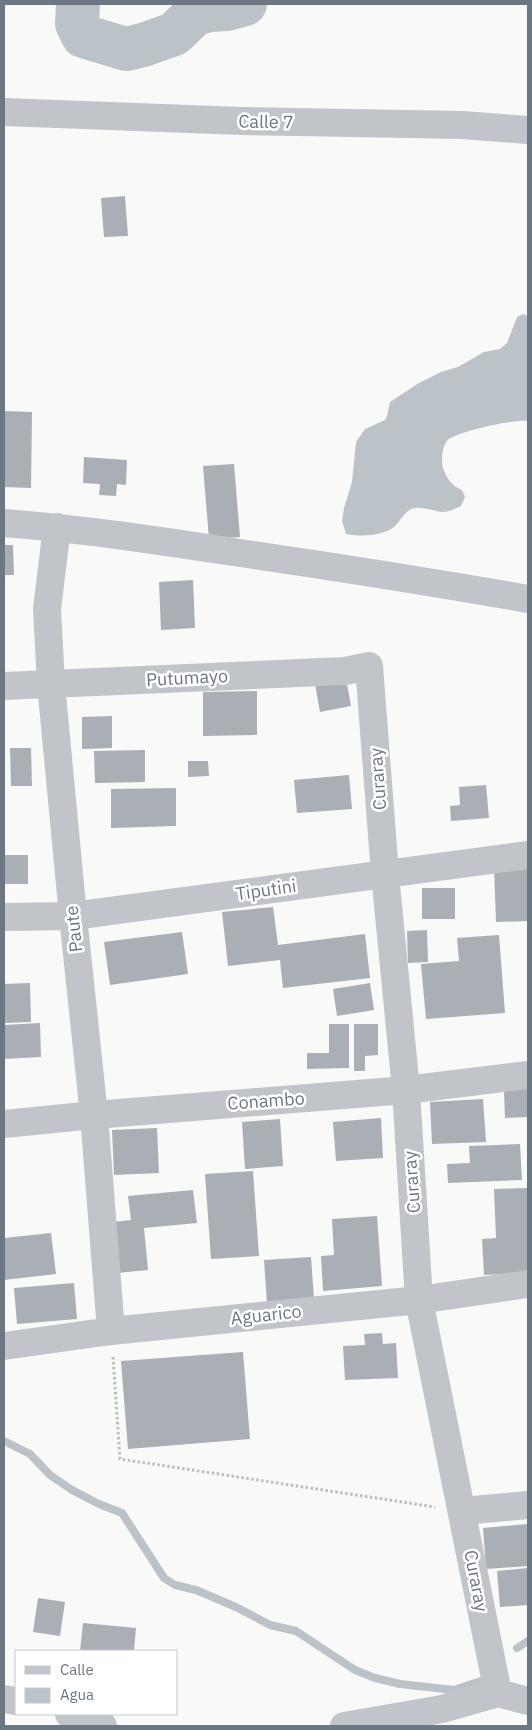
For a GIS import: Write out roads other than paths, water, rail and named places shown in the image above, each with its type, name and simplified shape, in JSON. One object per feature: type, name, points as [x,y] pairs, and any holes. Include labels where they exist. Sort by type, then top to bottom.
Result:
[{"type":"street","name":"Calle 7","points":[[4,112],[242,121],[462,125],[528,130]]},
{"type":"street","points":[[4,522],[57,527],[412,578],[528,599]]},
{"type":"street","name":"Paute","points":[[57,527],[47,609],[52,684],[73,916],[94,1115],[111,1332]]},
{"type":"street","name":"Putumayo","points":[[4,686],[344,670],[369,666]]},
{"type":"street","name":"Curaray","points":[[369,666],[385,874],[406,1090],[419,1300],[463,1511],[498,1693]]},
{"type":"street","name":"Tiputini","points":[[4,917],[73,916],[528,855]]},
{"type":"street","name":"Conambo","points":[[4,1124],[406,1090],[528,1074]]},
{"type":"street","name":"Aguarico","points":[[4,1346],[111,1332],[419,1300],[528,1284]]},
{"type":"street","points":[[463,1511],[528,1505]]},
{"type":"street","points":[[344,1726],[442,1709],[498,1693],[528,1701]]},
{"type":"street","points":[[72,1715],[103,1726]]},
{"type":"water","points":[[523,314],[528,316],[528,421],[511,422],[476,429],[455,436],[447,441],[443,452],[443,468],[450,482],[462,490],[465,497],[461,506],[442,512],[415,508],[411,509],[395,526],[385,532],[365,535],[346,534],[342,521],[344,508],[352,482],[356,442],[365,429],[385,420],[390,402],[419,383],[441,372],[458,367],[484,352],[500,349],[507,343],[517,317]]},
{"type":"waterway","points":[[78,4],[77,24],[83,36],[126,49],[174,34],[195,14],[245,4]]},
{"type":"waterway","points":[[4,1441],[30,1454],[50,1475],[72,1490],[122,1513],[164,1578],[175,1585],[196,1590],[236,1607],[270,1625],[296,1631],[355,1670],[375,1678],[400,1684],[454,1690],[481,1681]]},
{"type":"waterway","points":[[517,1648],[528,1641]]}]
